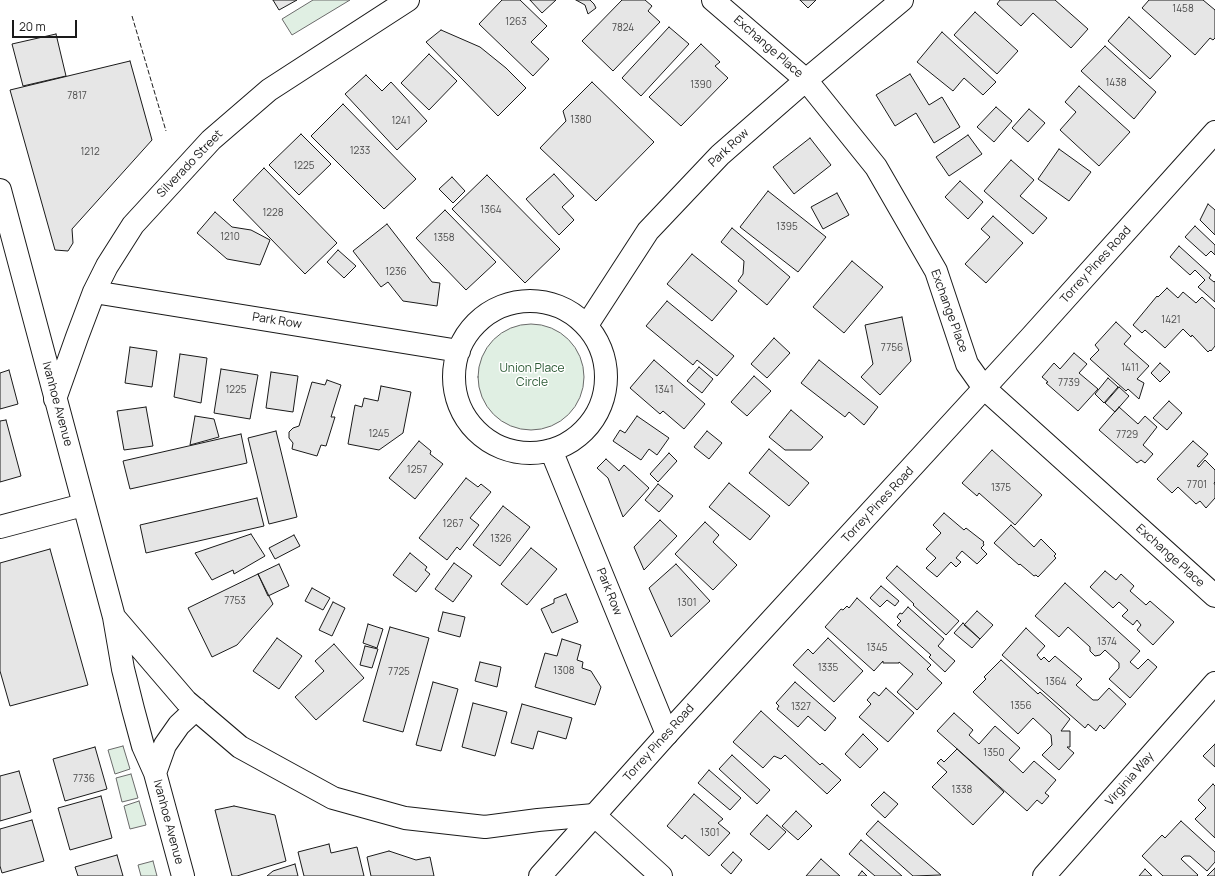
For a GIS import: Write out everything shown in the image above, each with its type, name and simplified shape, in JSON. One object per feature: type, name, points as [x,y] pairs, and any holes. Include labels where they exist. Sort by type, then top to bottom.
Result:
[{"type":"street","name":"Silverado Street","points":[[55,399],[94,292],[107,266],[133,225],[211,140],[269,90],[408,0]]},
{"type":"street","name":"Exchange Place","points":[[713,0],[806,80],[876,167],[936,271],[968,364],[984,388],[1215,596]]},
{"type":"street","name":"Park Row","points":[[587,325],[648,231],[720,155],[806,80],[902,0]]},
{"type":"street","name":"Torrey Pines Road","points":[[540,876],[667,734],[984,388],[1215,132]]},
{"type":"street","name":"Ivanhoe Avenue","points":[[0,190],[114,617],[133,709],[143,746],[155,773],[183,876]]},
{"type":"street","name":"Park Row","points":[[94,292],[459,351]]},
{"type":"street","points":[[542,301],[566,309],[587,325],[601,346],[607,372],[604,397],[593,421],[574,439],[551,450],[527,452],[504,448],[479,434],[467,419],[457,397],[454,374],[459,351],[472,328],[491,311],[516,302],[542,301]]},
{"type":"street","name":"Park Row","points":[[551,450],[667,734]]},
{"type":"street","points":[[0,527],[83,505]]},
{"type":"street","points":[[114,617],[186,701],[240,747],[333,798],[405,818],[485,827],[538,820],[594,816],[662,876]]},
{"type":"street","name":"Virginia Way","points":[[1044,876],[1215,683]]},
{"type":"street","name":"Ivanhoe Avenue","points":[[155,773],[165,745],[179,725],[196,709]]},
{"type":"green space","points":[[313,0],[350,0],[292,35],[282,19]]},
{"type":"green space","name":"Union Place Circle","points":[[531,324],[551,328],[568,340],[580,357],[584,377],[580,397],[568,414],[551,426],[531,430],[511,426],[494,414],[482,397],[478,377],[482,357],[494,340],[511,328]]},
{"type":"green space","points":[[123,746],[130,769],[115,774],[108,750]]},
{"type":"green space","points":[[131,774],[138,798],[122,802],[116,778]]},
{"type":"green space","points":[[139,801],[146,825],[130,829],[124,806]]},
{"type":"green space","points":[[153,861],[157,876],[141,876],[138,865]]},
{"type":"building","points":[[273,0],[297,0],[279,10]]},
{"type":"building","points":[[502,0],[520,0],[547,26],[531,42],[549,59],[533,76],[479,24]]},
{"type":"building","points":[[530,0],[556,0],[542,13]]},
{"type":"building","points":[[576,0],[590,0],[596,8],[588,14],[585,5]]},
{"type":"building","points":[[622,0],[645,0],[652,6],[648,11],[660,22],[613,71],[582,41]]},
{"type":"building","points":[[800,0],[816,0],[808,8]]},
{"type":"building","points":[[1000,0],[1055,0],[1088,29],[1071,48],[1033,13],[1021,26],[997,4]]},
{"type":"building","points":[[1149,0],[1203,0],[1215,10],[1215,38],[1213,40],[1210,38],[1195,55],[1142,8]]},
{"type":"building","points":[[975,12],[1018,51],[997,74],[954,35]]},
{"type":"building","points":[[1129,17],[1171,56],[1150,79],[1108,41]]},
{"type":"building","points":[[669,27],[689,44],[641,96],[622,78]]},
{"type":"building","points":[[441,30],[480,47],[506,68],[526,88],[498,116],[426,42]]},
{"type":"building","points":[[942,32],[996,82],[983,95],[964,78],[953,91],[917,62]]},
{"type":"building","points":[[56,34],[66,76],[23,86],[12,44]]},
{"type":"building","points":[[701,44],[720,62],[715,66],[728,78],[681,126],[649,97]]},
{"type":"building","points":[[1105,46],[1156,92],[1134,119],[1081,71]]},
{"type":"building","points":[[429,54],[457,81],[429,110],[401,83]]},
{"type":"building","points":[[130,61],[152,140],[72,229],[73,243],[68,251],[55,250],[10,90]]},
{"type":"building","points":[[910,74],[929,105],[942,97],[960,127],[934,143],[916,113],[895,126],[876,95]]},
{"type":"building","points":[[366,75],[382,91],[391,82],[427,121],[397,150],[345,94]]},
{"type":"building","points":[[592,82],[654,142],[596,201],[540,148],[566,121],[563,111]]},
{"type":"building","points":[[1079,86],[1130,132],[1099,166],[1060,130],[1076,112],[1065,102]]},
{"type":"building","points":[[343,104],[416,179],[384,209],[311,136]]},
{"type":"building","points":[[996,107],[1012,121],[994,142],[977,127]]},
{"type":"building","points":[[1029,109],[1045,123],[1028,142],[1012,128]]},
{"type":"building","points":[[301,134],[331,164],[299,195],[269,165]]},
{"type":"building","points":[[968,135],[982,154],[949,176],[936,157]]},
{"type":"building","points":[[810,138],[831,165],[794,194],[773,167]]},
{"type":"building","points":[[1059,149],[1091,172],[1069,201],[1038,179]]},
{"type":"building","points":[[1011,160],[1034,180],[1020,196],[1047,218],[1033,234],[984,191]]},
{"type":"building","points":[[264,168],[337,243],[305,274],[233,200]]},
{"type":"building","points":[[554,174],[574,196],[562,207],[574,220],[559,235],[526,199]]},
{"type":"building","points":[[487,175],[560,249],[525,283],[452,209]]},
{"type":"building","points":[[452,177],[465,191],[453,203],[439,189]]},
{"type":"building","points":[[960,181],[983,202],[968,219],[945,197]]},
{"type":"building","points":[[768,191],[826,237],[798,272],[740,227]]},
{"type":"building","points":[[837,193],[849,215],[823,229],[811,207]]},
{"type":"building","points":[[1208,204],[1215,210],[1215,235],[1200,220]]},
{"type":"building","points":[[445,210],[496,262],[466,290],[416,238]]},
{"type":"building","points":[[215,212],[232,227],[251,230],[270,240],[260,265],[227,259],[197,233]]},
{"type":"building","points":[[993,216],[1023,243],[986,283],[965,264],[990,237],[981,229]]},
{"type":"building","points":[[387,224],[432,282],[440,283],[437,306],[403,301],[388,282],[381,287],[353,251]]},
{"type":"building","points":[[1195,226],[1215,245],[1215,255],[1211,251],[1206,256],[1185,237]]},
{"type":"building","points":[[732,228],[790,277],[767,305],[738,281],[743,274],[744,261],[721,242]]},
{"type":"building","points":[[1179,246],[1211,275],[1209,278],[1214,282],[1215,281],[1215,302],[1198,287],[1205,280],[1195,270],[1190,275],[1170,257]]},
{"type":"building","points":[[338,250],[356,266],[344,278],[327,262]]},
{"type":"building","points":[[692,254],[737,291],[712,321],[667,284]]},
{"type":"building","points":[[852,261],[883,287],[844,333],[813,307]]},
{"type":"building","points":[[1167,288],[1178,298],[1183,292],[1196,303],[1202,297],[1215,309],[1215,346],[1211,351],[1210,350],[1208,352],[1192,335],[1191,337],[1183,329],[1165,348],[1145,330],[1142,333],[1133,325],[1157,296],[1158,297]]},
{"type":"building","points":[[667,301],[734,356],[717,376],[697,360],[693,365],[646,326]]},
{"type":"building","points":[[902,317],[911,361],[880,395],[861,377],[873,364],[865,325]]},
{"type":"building","points":[[1116,322],[1131,336],[1124,344],[1149,366],[1137,379],[1144,383],[1139,399],[1128,389],[1126,391],[1090,359],[1099,350],[1095,345]]},
{"type":"building","points":[[774,338],[790,353],[767,378],[751,364]]},
{"type":"building","points":[[130,347],[157,351],[152,387],[125,383]]},
{"type":"building","points":[[1074,353],[1087,364],[1079,373],[1098,389],[1078,411],[1046,383],[1048,382],[1042,377],[1054,363],[1060,369]]},
{"type":"building","points":[[180,354],[207,358],[201,403],[174,397]]},
{"type":"building","points":[[654,360],[705,404],[684,429],[663,411],[660,414],[630,388]]},
{"type":"building","points":[[819,360],[878,407],[864,425],[849,412],[845,417],[801,383]]},
{"type":"building","points":[[1160,363],[1170,372],[1160,382],[1151,373]]},
{"type":"building","points":[[699,367],[713,379],[702,393],[687,381]]},
{"type":"building","points":[[221,369],[258,375],[250,419],[214,413]]},
{"type":"building","points":[[9,370],[18,404],[0,409],[0,373]]},
{"type":"building","points":[[271,372],[298,376],[293,412],[266,408]]},
{"type":"building","points":[[754,376],[771,391],[747,416],[731,402]]},
{"type":"building","points":[[1108,378],[1118,387],[1104,403],[1095,394]]},
{"type":"building","points":[[327,380],[341,385],[331,417],[335,417],[326,446],[321,445],[317,456],[292,449],[293,443],[289,438],[289,432],[293,428],[299,426],[312,382],[325,385]]},
{"type":"building","points":[[381,386],[411,392],[403,433],[379,450],[348,444],[355,405],[362,407],[364,398],[378,401]]},
{"type":"building","points":[[1119,387],[1129,396],[1115,412],[1105,403]]},
{"type":"building","points":[[1169,401],[1182,413],[1167,430],[1153,418]]},
{"type":"building","points":[[146,407],[153,446],[124,450],[117,411]]},
{"type":"building","points":[[1119,407],[1138,424],[1145,416],[1157,427],[1143,445],[1153,454],[1145,463],[1141,460],[1137,463],[1099,430]]},
{"type":"building","points":[[791,410],[823,437],[811,450],[785,450],[769,437]]},
{"type":"building","points":[[195,416],[214,419],[219,437],[190,445]]},
{"type":"building","points":[[637,416],[669,438],[657,455],[649,449],[641,460],[613,441],[620,430],[625,433]]},
{"type":"building","points":[[6,420],[21,476],[0,482],[0,421]]},
{"type":"building","points":[[276,431],[297,517],[269,524],[248,438]]},
{"type":"building","points":[[707,431],[722,443],[709,459],[694,447]]},
{"type":"building","points":[[241,434],[247,463],[130,489],[123,461]]},
{"type":"building","points":[[419,441],[431,451],[430,454],[443,464],[415,499],[389,478]]},
{"type":"building","points":[[1193,441],[1208,454],[1197,466],[1199,467],[1205,460],[1215,470],[1215,498],[1206,508],[1200,501],[1196,504],[1178,487],[1172,493],[1157,479]]},
{"type":"building","points":[[769,449],[809,483],[789,506],[749,473]]},
{"type":"building","points":[[992,450],[1042,495],[1015,525],[979,493],[977,496],[962,483]]},
{"type":"building","points":[[669,453],[677,461],[658,482],[650,474]]},
{"type":"building","points":[[606,459],[619,471],[624,465],[649,488],[623,517],[608,478],[597,468]]},
{"type":"building","points":[[466,478],[478,487],[481,484],[491,492],[470,518],[479,525],[460,550],[457,547],[447,560],[419,538]]},
{"type":"building","points":[[729,483],[770,516],[750,540],[709,507]]},
{"type":"building","points":[[658,484],[673,496],[659,512],[645,500]]},
{"type":"building","points":[[257,498],[264,526],[146,553],[140,525]]},
{"type":"building","points":[[503,506],[530,527],[500,566],[473,545]]},
{"type":"building","points":[[944,513],[964,530],[966,528],[984,542],[984,545],[981,548],[987,554],[977,564],[962,551],[956,558],[961,562],[956,567],[951,562],[937,577],[926,568],[936,558],[926,549],[941,533],[933,525]]},
{"type":"building","points":[[660,520],[677,536],[644,570],[634,547]]},
{"type":"building","points":[[705,522],[719,535],[713,542],[737,565],[713,590],[675,554]]},
{"type":"building","points":[[1011,525],[1034,547],[1041,539],[1056,554],[1054,556],[1056,558],[1038,577],[1036,575],[1034,576],[1020,564],[1019,565],[994,543]]},
{"type":"building","points":[[251,534],[265,556],[234,574],[233,570],[212,580],[195,553]]},
{"type":"building","points":[[294,535],[300,546],[275,559],[269,548]]},
{"type":"building","points":[[531,548],[557,569],[527,605],[501,584]]},
{"type":"building","points":[[50,549],[88,685],[10,706],[0,671],[0,563]]},
{"type":"building","points":[[410,553],[427,567],[425,570],[430,574],[416,592],[393,575]]},
{"type":"building","points":[[454,563],[472,576],[453,602],[435,589]]},
{"type":"building","points":[[279,564],[289,586],[268,596],[258,574]]},
{"type":"building","points":[[676,564],[710,601],[671,637],[649,588]]},
{"type":"building","points":[[897,566],[959,621],[946,635],[886,578]]},
{"type":"building","points":[[1105,571],[1116,580],[1121,574],[1134,586],[1130,591],[1146,605],[1150,601],[1174,622],[1153,645],[1137,630],[1141,625],[1137,620],[1133,625],[1122,616],[1128,610],[1119,602],[1113,608],[1090,587]]},
{"type":"building","points":[[258,574],[273,604],[237,645],[212,657],[188,608]]},
{"type":"building","points":[[1065,583],[1140,651],[1130,662],[1138,669],[1148,659],[1157,667],[1130,698],[1109,679],[1119,668],[1119,663],[1105,650],[1100,655],[1095,656],[1090,651],[1090,647],[1068,627],[1059,637],[1035,616]]},
{"type":"building","points":[[881,586],[899,601],[895,606],[887,600],[880,607],[870,598]]},
{"type":"building","points":[[312,588],[330,598],[323,610],[305,601]]},
{"type":"building","points":[[566,594],[578,622],[552,633],[541,609],[554,603],[554,599]]},
{"type":"building","points":[[857,598],[931,665],[927,669],[942,683],[917,710],[897,692],[913,674],[899,662],[883,663],[883,661],[874,671],[825,627],[841,609],[843,610],[847,606],[849,608]]},
{"type":"building","points":[[333,602],[345,608],[332,636],[319,630]]},
{"type":"building","points":[[908,607],[944,639],[938,646],[955,661],[945,672],[929,657],[931,655],[897,625],[901,621],[897,617]]},
{"type":"building","points":[[977,611],[993,625],[980,639],[964,625]]},
{"type":"building","points":[[443,612],[465,617],[460,637],[438,631]]},
{"type":"building","points":[[963,623],[980,639],[972,648],[954,633]]},
{"type":"building","points":[[368,624],[383,629],[377,648],[363,643]]},
{"type":"building","points":[[390,627],[429,638],[403,732],[363,721]]},
{"type":"building","points":[[1026,628],[1045,646],[1037,655],[1041,660],[1044,657],[1049,662],[1055,656],[1082,679],[1076,685],[1093,700],[1098,700],[1109,688],[1126,704],[1104,729],[1100,725],[1096,731],[1088,724],[1085,728],[1002,655]]},
{"type":"building","points":[[277,638],[302,656],[279,689],[253,671]]},
{"type":"building","points":[[828,638],[863,671],[834,702],[793,665],[808,649],[813,654]]},
{"type":"building","points":[[562,639],[581,645],[577,660],[583,662],[582,668],[591,671],[601,687],[595,705],[535,687],[545,653],[557,656]]},
{"type":"building","points":[[334,644],[364,678],[316,720],[295,697],[324,671],[315,661]]},
{"type":"building","points":[[365,646],[378,649],[372,668],[360,665]]},
{"type":"building","points":[[1001,660],[1038,694],[1040,692],[1070,719],[1061,731],[1070,731],[1070,747],[1067,747],[1074,753],[1059,770],[1042,755],[1052,745],[1051,735],[1033,718],[1018,734],[973,692],[986,679],[984,677]]},
{"type":"building","points":[[480,662],[501,667],[497,687],[475,681]]},
{"type":"building","points":[[433,682],[458,689],[441,751],[416,745]]},
{"type":"building","points":[[795,682],[836,718],[825,731],[808,716],[798,727],[777,709],[779,706],[776,703]]},
{"type":"building","points":[[886,688],[914,713],[888,742],[859,717],[871,704],[867,700],[874,692],[879,696]]},
{"type":"building","points":[[473,703],[507,712],[495,756],[462,747]]},
{"type":"building","points":[[522,704],[572,718],[566,739],[538,731],[533,749],[511,743]]},
{"type":"building","points":[[761,711],[820,765],[822,763],[841,780],[827,794],[785,755],[781,759],[774,756],[763,768],[733,742]]},
{"type":"building","points":[[954,713],[973,730],[969,735],[979,744],[995,726],[1020,748],[1009,760],[1023,773],[1034,761],[1056,780],[1045,793],[1049,796],[1042,804],[1037,800],[1027,811],[937,731]]},
{"type":"building","points":[[863,734],[878,749],[860,768],[845,754]]},
{"type":"building","points":[[1215,744],[1215,767],[1203,756]]},
{"type":"building","points":[[95,747],[107,789],[65,801],[53,759]]},
{"type":"building","points":[[957,749],[1004,792],[973,825],[932,787],[947,772],[937,763],[941,759],[944,762]]},
{"type":"building","points":[[732,755],[770,790],[757,804],[719,769]]},
{"type":"building","points":[[709,770],[741,798],[730,810],[698,783]]},
{"type":"building","points":[[19,771],[31,812],[0,821],[0,776]]},
{"type":"building","points":[[1213,784],[1215,786],[1215,838],[1195,819],[1206,808],[1198,800]]},
{"type":"building","points":[[884,792],[898,804],[885,818],[871,805]]},
{"type":"building","points":[[694,794],[723,819],[718,823],[730,833],[709,856],[685,835],[682,839],[667,826]]},
{"type":"building","points":[[101,796],[112,838],[70,850],[58,808]]},
{"type":"building","points":[[234,806],[275,815],[286,861],[237,876],[232,876],[215,810]]},
{"type":"building","points":[[796,811],[812,826],[798,840],[782,826]]},
{"type":"building","points":[[767,815],[786,832],[769,850],[750,834]]},
{"type":"building","points":[[32,820],[44,861],[2,873],[0,866],[0,829]]},
{"type":"building","points":[[878,821],[941,875],[913,876],[866,834]]},
{"type":"building","points":[[1181,821],[1215,852],[1215,862],[1207,871],[1190,856],[1184,856],[1181,859],[1198,875],[1197,876],[1163,876],[1142,856],[1162,835],[1165,838]]},
{"type":"building","points":[[861,840],[902,876],[875,876],[849,854]]},
{"type":"building","points":[[329,844],[331,853],[357,847],[364,876],[304,876],[298,852]]},
{"type":"building","points":[[389,851],[416,860],[430,857],[434,876],[371,876],[367,857]]},
{"type":"building","points":[[733,852],[742,860],[731,874],[721,865]]},
{"type":"building","points":[[117,855],[123,876],[78,876],[75,867]]},
{"type":"building","points":[[821,859],[840,876],[806,876]]},
{"type":"building","points":[[295,864],[298,876],[267,876],[273,871]]},
{"type":"building","points":[[1215,868],[1215,876],[1207,876]]},
{"type":"building","points":[[1145,869],[1152,876],[1139,876]]},
{"type":"building","points":[[862,871],[867,876],[858,876]]},
{"type":"fence","points":[[132,16],[166,131]]}]
